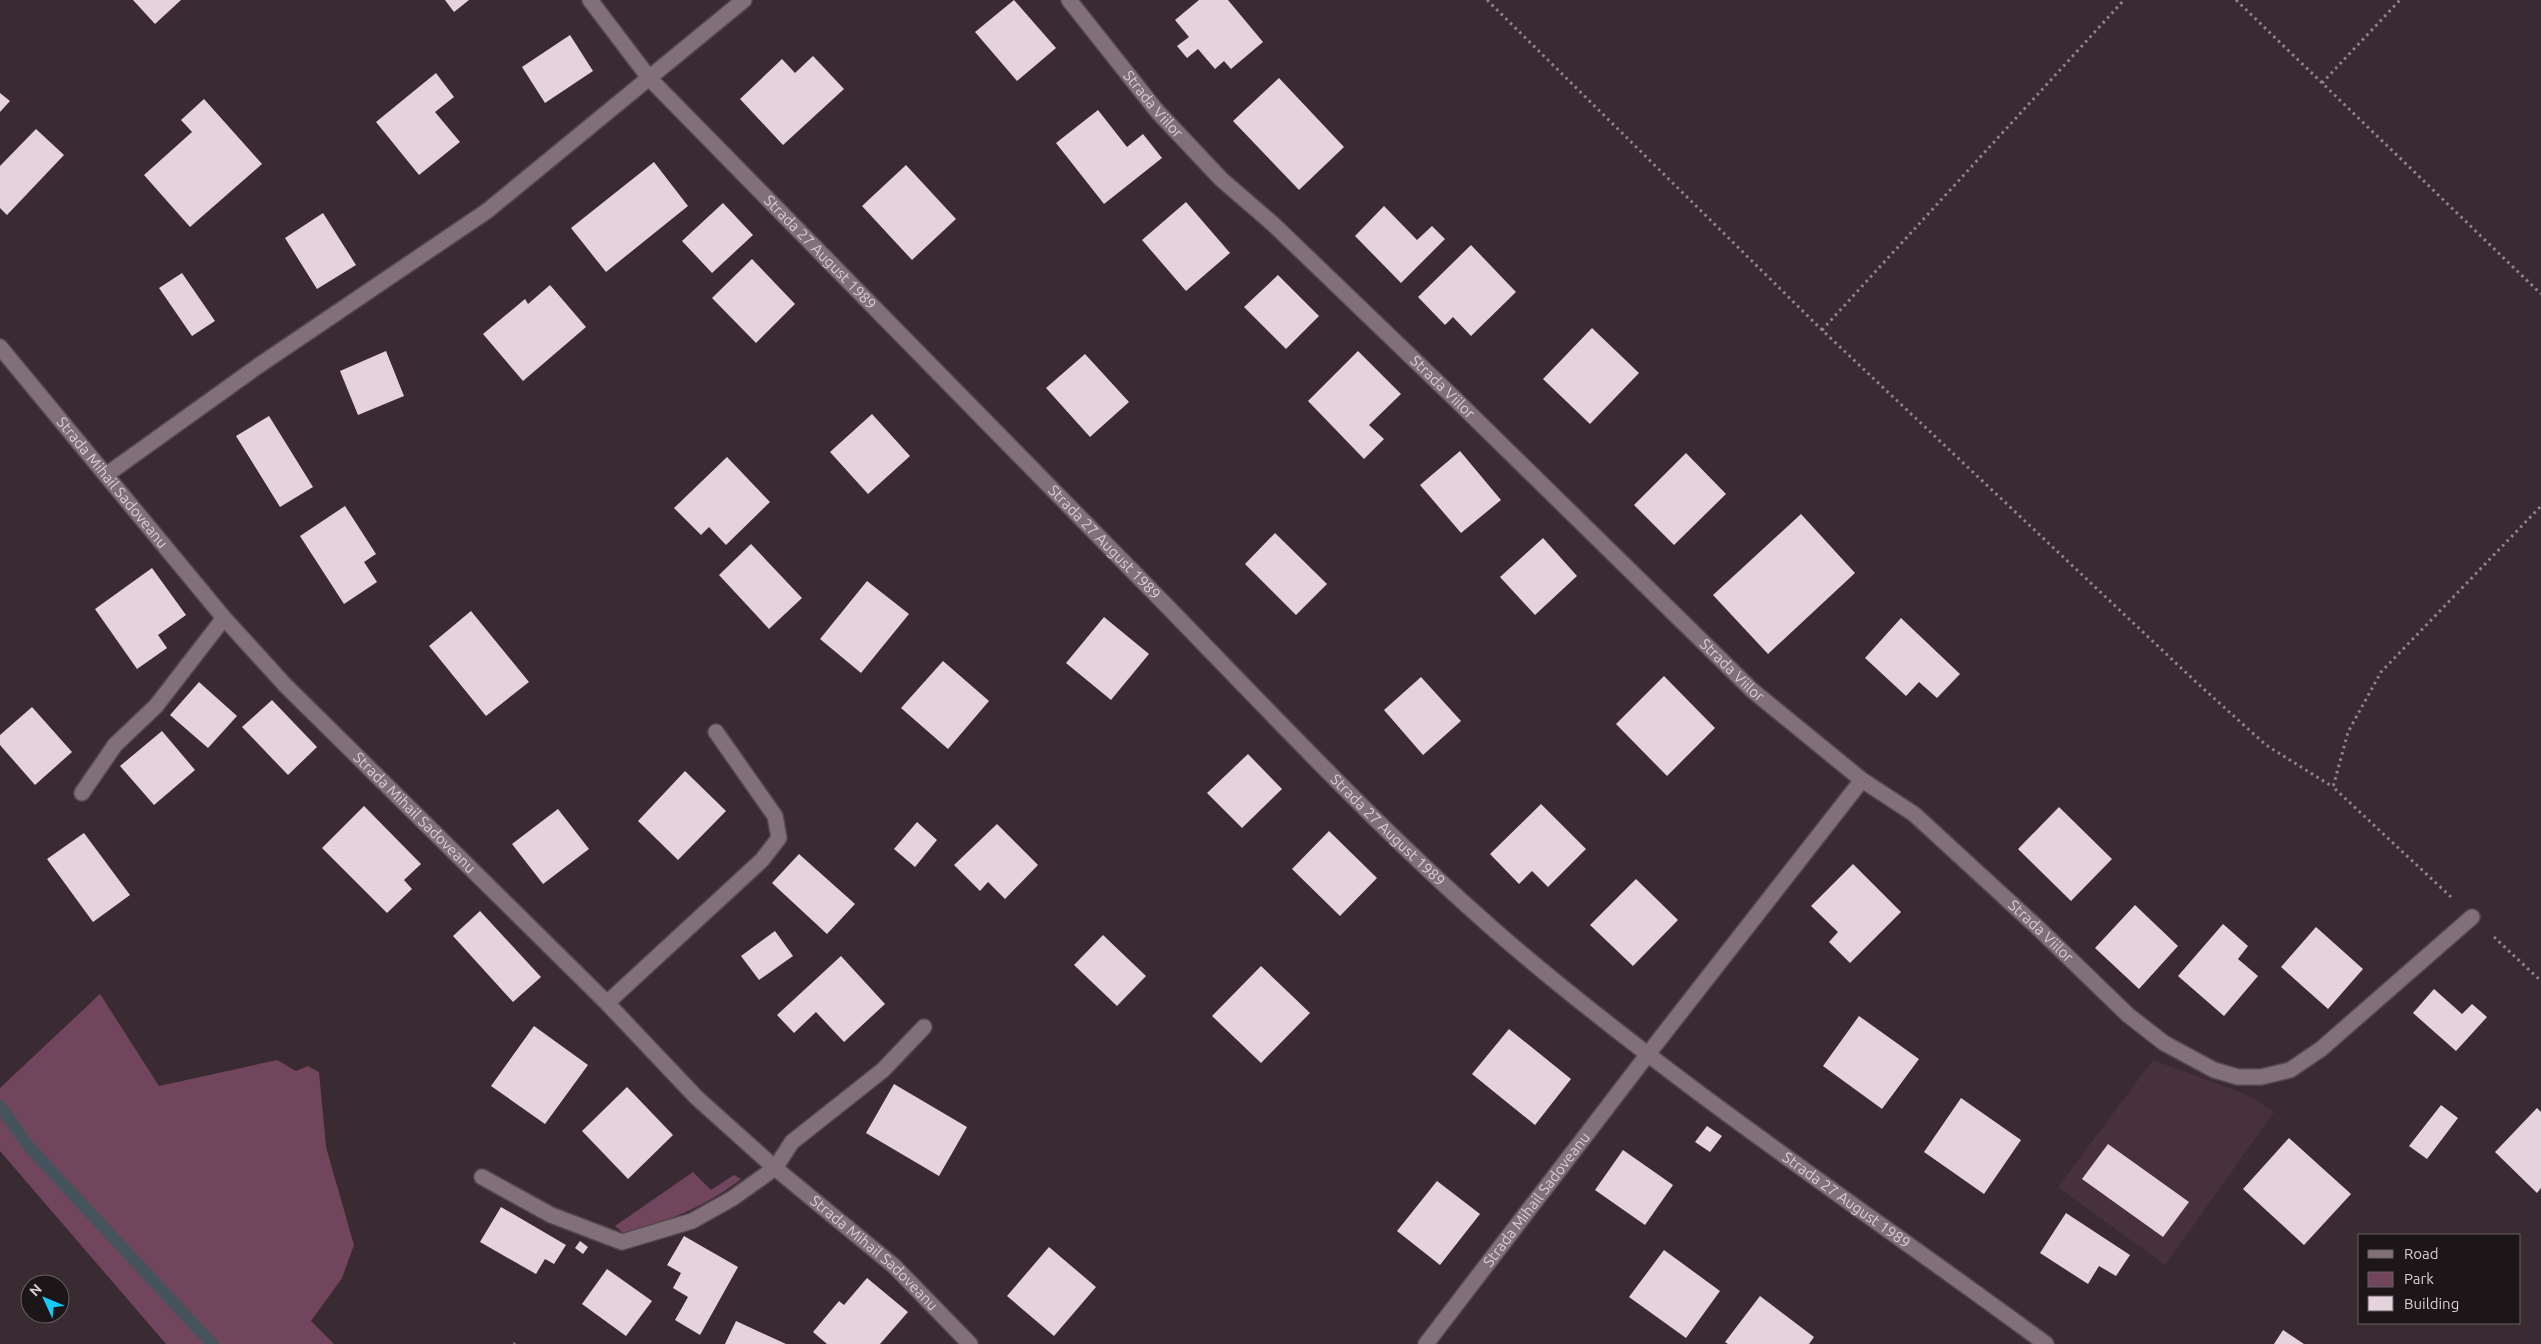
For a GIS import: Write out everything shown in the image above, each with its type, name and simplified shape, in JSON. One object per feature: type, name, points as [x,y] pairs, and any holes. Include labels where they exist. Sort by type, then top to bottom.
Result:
[{"type":"street","name":"Strada 27 August 1989","points":[[590,0],[650,79],[1384,828],[1513,946],[1648,1054],[1804,1172],[1936,1263],[2046,1344]]},
{"type":"street","points":[[106,475],[258,366],[487,211],[744,0]]},
{"type":"street","name":"Strada Viilor","points":[[1069,0],[1157,111],[1221,179],[1273,224],[1452,396],[1753,691],[1862,780],[1914,814],[2036,926],[2128,1015],[2164,1043],[2214,1070],[2238,1077],[2262,1077],[2290,1070],[2321,1048],[2472,917]]},
{"type":"street","name":"Strada Mihail Sadoveanu","points":[[0,347],[224,618],[285,686],[607,1003],[697,1098],[775,1168],[894,1266],[970,1344]]},
{"type":"street","points":[[82,793],[115,745],[156,706],[224,618]]},
{"type":"street","points":[[607,1003],[762,860],[779,838],[775,816],[716,732]]},
{"type":"street","points":[[1648,1054],[1862,780]]},
{"type":"street","points":[[482,1177],[552,1215],[622,1242],[692,1221],[733,1198],[775,1168],[792,1142],[884,1070],[924,1027]]},
{"type":"street","name":"Strada Mihail Sadoveanu","points":[[1426,1344],[1648,1054]]},
{"type":"path","points":[[1487,0],[1822,330],[2259,739],[2333,787],[2541,980]]},
{"type":"path","points":[[1822,330],[2124,0]]},
{"type":"path","points":[[2236,0],[2541,294]]},
{"type":"path","points":[[2322,83],[2400,0]]},
{"type":"path","points":[[2333,787],[2348,732],[2381,672],[2541,506]]},
{"type":"shaded area","points":[[2153,1060],[2248,1095],[2274,1112],[2165,1265],[2058,1187]]},
{"type":"green space","points":[[100,994],[159,1086],[277,1060],[296,1071],[308,1066],[319,1072],[326,1147],[354,1245],[342,1278],[311,1321],[334,1344],[166,1344],[0,1151],[0,1088]]},
{"type":"green space","points":[[693,1172],[711,1190],[734,1175],[741,1179],[700,1205],[670,1219],[623,1233],[615,1226]]},
{"type":"building","points":[[133,0],[181,0],[155,24]]},
{"type":"building","points":[[445,0],[469,0],[454,12]]},
{"type":"building","points":[[1014,0],[1056,48],[1017,81],[975,32]]},
{"type":"building","points":[[1199,0],[1228,0],[1263,42],[1231,69],[1224,61],[1215,69],[1198,49],[1187,58],[1177,46],[1189,37],[1175,20]]},
{"type":"building","points":[[570,35],[593,71],[545,103],[522,67]]},
{"type":"building","points":[[813,56],[844,89],[783,145],[740,99],[782,59],[795,73]]},
{"type":"building","points":[[436,73],[454,97],[435,112],[460,142],[419,175],[376,122]]},
{"type":"building","points":[[1279,78],[1344,147],[1299,190],[1233,121]]},
{"type":"building","points":[[0,93],[10,101],[0,112]]},
{"type":"building","points":[[204,99],[262,164],[190,227],[144,175],[192,132],[181,120]]},
{"type":"building","points":[[1098,110],[1127,147],[1143,134],[1162,158],[1104,204],[1056,143]]},
{"type":"building","points":[[36,129],[64,155],[7,215],[0,208],[0,166]]},
{"type":"building","points":[[654,162],[688,206],[606,272],[571,228]]},
{"type":"building","points":[[906,165],[956,219],[912,260],[862,206]]},
{"type":"building","points":[[1186,202],[1230,253],[1186,291],[1142,240]]},
{"type":"building","points":[[723,203],[753,235],[712,273],[682,241]]},
{"type":"building","points":[[1384,206],[1417,240],[1432,226],[1445,239],[1401,283],[1355,236]]},
{"type":"building","points":[[323,213],[356,265],[317,289],[285,238]]},
{"type":"building","points":[[1471,245],[1516,292],[1471,336],[1453,317],[1445,325],[1418,297]]},
{"type":"building","points":[[752,259],[795,304],[756,343],[712,298]]},
{"type":"building","points":[[182,273],[215,321],[192,336],[159,288]]},
{"type":"building","points":[[1278,275],[1319,316],[1286,349],[1244,307]]},
{"type":"building","points":[[550,285],[586,327],[523,381],[483,334],[525,299],[528,304]]},
{"type":"building","points":[[1592,328],[1639,373],[1590,424],[1543,379]]},
{"type":"building","points":[[386,351],[404,396],[358,415],[340,371]]},
{"type":"building","points":[[1358,351],[1401,394],[1369,425],[1384,439],[1364,459],[1308,401]]},
{"type":"building","points":[[1085,354],[1129,402],[1090,437],[1046,388]]},
{"type":"building","points":[[872,414],[910,456],[868,494],[830,452]]},
{"type":"building","points":[[269,416],[313,487],[280,507],[236,436]]},
{"type":"building","points":[[1460,451],[1501,500],[1461,533],[1420,485]]},
{"type":"building","points":[[1686,453],[1726,494],[1674,545],[1634,505]]},
{"type":"building","points":[[727,457],[770,502],[726,545],[709,527],[701,535],[674,508]]},
{"type":"building","points":[[345,506],[376,554],[364,562],[377,582],[344,604],[300,536]]},
{"type":"building","points":[[1801,514],[1855,573],[1768,654],[1713,595]]},
{"type":"building","points":[[1275,533],[1327,584],[1296,615],[1245,564]]},
{"type":"building","points":[[1543,538],[1577,576],[1535,615],[1500,577]]},
{"type":"building","points":[[751,544],[802,598],[769,629],[719,575]]},
{"type":"building","points":[[152,568],[186,615],[158,635],[167,648],[137,669],[95,609]]},
{"type":"building","points":[[867,581],[909,614],[861,673],[820,639]]},
{"type":"building","points":[[471,611],[529,682],[486,716],[429,646]]},
{"type":"building","points":[[1104,617],[1149,654],[1111,700],[1066,663]]},
{"type":"building","points":[[1901,618],[1960,674],[1937,698],[1919,682],[1906,696],[1865,658]]},
{"type":"building","points":[[943,661],[989,701],[948,749],[901,708]]},
{"type":"building","points":[[1664,676],[1715,728],[1667,776],[1616,724]]},
{"type":"building","points":[[1421,677],[1461,721],[1423,755],[1384,710]]},
{"type":"building","points":[[199,682],[237,716],[208,748],[170,715]]},
{"type":"building","points":[[272,700],[317,747],[288,775],[242,727]]},
{"type":"building","points":[[32,707],[72,752],[35,785],[0,745],[0,735]]},
{"type":"building","points":[[162,731],[195,770],[154,805],[120,766]]},
{"type":"building","points":[[1248,754],[1282,789],[1242,828],[1207,793]]},
{"type":"building","points":[[685,771],[726,811],[678,860],[638,821]]},
{"type":"building","points":[[1541,804],[1586,849],[1548,887],[1532,871],[1519,884],[1490,854]]},
{"type":"building","points":[[364,806],[421,864],[404,880],[412,889],[387,913],[322,848]]},
{"type":"building","points":[[2059,807],[2112,859],[2071,901],[2018,849]]},
{"type":"building","points":[[558,809],[589,849],[543,884],[512,844]]},
{"type":"building","points":[[917,822],[937,840],[915,867],[894,849]]},
{"type":"building","points":[[997,824],[1038,865],[1005,899],[988,882],[980,891],[954,865]]},
{"type":"building","points":[[1329,831],[1377,878],[1340,916],[1292,869]]},
{"type":"building","points":[[84,833],[130,895],[93,922],[47,859]]},
{"type":"building","points":[[799,854],[855,904],[827,934],[772,883]]},
{"type":"building","points":[[1853,864],[1901,912],[1850,963],[1829,942],[1838,932],[1811,906]]},
{"type":"building","points":[[1636,879],[1678,920],[1633,966],[1590,925]]},
{"type":"building","points":[[2135,905],[2178,946],[2139,989],[2095,948]]},
{"type":"building","points":[[480,911],[541,977],[513,1002],[453,936]]},
{"type":"building","points":[[2223,924],[2248,946],[2238,959],[2258,976],[2224,1016],[2178,976]]},
{"type":"building","points":[[2316,927],[2363,969],[2328,1009],[2281,967]]},
{"type":"building","points":[[775,931],[793,956],[759,980],[741,956]]},
{"type":"building","points":[[1103,935],[1146,976],[1117,1006],[1074,965]]},
{"type":"building","points":[[841,956],[885,1004],[844,1042],[816,1012],[794,1033],[777,1015]]},
{"type":"building","points":[[1261,966],[1310,1013],[1261,1063],[1212,1016]]},
{"type":"building","points":[[2434,989],[2462,1014],[2472,1004],[2487,1017],[2456,1051],[2413,1013]]},
{"type":"building","points":[[1859,1016],[1919,1059],[1882,1109],[1823,1066]]},
{"type":"building","points":[[534,1026],[588,1065],[545,1124],[491,1086]]},
{"type":"building","points":[[1509,1029],[1571,1079],[1535,1125],[1472,1074]]},
{"type":"building","points":[[894,1084],[967,1127],[939,1176],[866,1133]]},
{"type":"building","points":[[627,1087],[673,1135],[628,1179],[582,1131]]},
{"type":"building","points":[[1961,1098],[2021,1140],[1984,1194],[1924,1152]]},
{"type":"building","points":[[2441,1105],[2458,1118],[2427,1159],[2409,1146]]},
{"type":"building","points":[[2537,1108],[2541,1112],[2541,1188],[2537,1193],[2495,1152]]},
{"type":"building","points":[[1707,1126],[1722,1136],[1710,1152],[1695,1142]]},
{"type":"building","points":[[2289,1138],[2351,1194],[2304,1245],[2243,1189]]},
{"type":"building","points":[[2108,1144],[2189,1202],[2163,1237],[2082,1179]]},
{"type":"building","points":[[1623,1150],[1673,1185],[1645,1225],[1595,1190]]},
{"type":"building","points":[[1437,1181],[1480,1214],[1440,1265],[1397,1231]]},
{"type":"building","points":[[501,1207],[566,1245],[554,1264],[545,1259],[536,1274],[480,1242]]},
{"type":"building","points":[[2066,1213],[2130,1255],[2116,1276],[2099,1266],[2088,1284],[2040,1253]]},
{"type":"building","points":[[684,1236],[738,1267],[700,1335],[675,1320],[688,1297],[673,1288],[681,1273],[667,1265]]},
{"type":"building","points":[[580,1241],[588,1247],[583,1254],[575,1248]]},
{"type":"building","points":[[1049,1247],[1096,1287],[1054,1336],[1007,1296]]},
{"type":"building","points":[[1664,1250],[1720,1291],[1686,1338],[1629,1297]]},
{"type":"building","points":[[607,1269],[652,1301],[626,1336],[582,1304]]},
{"type":"building","points":[[867,1278],[908,1312],[880,1344],[827,1344],[813,1332],[839,1301],[844,1305]]},
{"type":"building","points":[[1760,1296],[1814,1337],[1809,1344],[1728,1344],[1725,1342]]},
{"type":"building","points":[[736,1321],[786,1344],[725,1344]]},
{"type":"building","points":[[2283,1330],[2304,1344],[2274,1344]]},
{"type":"waterway","points":[[0,1106],[29,1147],[212,1344]]}]
